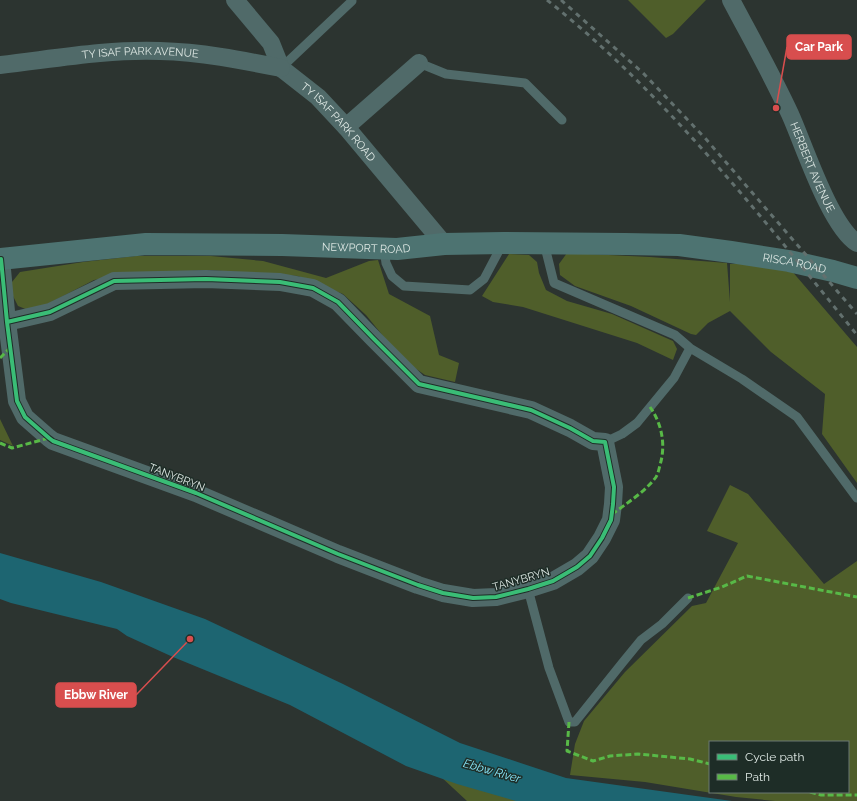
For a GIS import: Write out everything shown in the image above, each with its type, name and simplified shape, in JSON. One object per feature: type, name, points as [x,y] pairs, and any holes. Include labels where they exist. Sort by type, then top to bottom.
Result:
[{"type":"main road","name":"NEWPORT ROAD","points":[[1,259],[146,244],[282,244],[396,249],[444,244],[544,243],[679,245],[731,252]]},
{"type":"main road","name":"RISCA ROAD","points":[[731,252],[789,261],[857,278]]},
{"type":"street","points":[[235,0],[271,43],[281,68]]},
{"type":"street","name":"HERBERT AVENUE","points":[[731,0],[790,114],[830,208],[850,239],[857,243]]},
{"type":"street","name":"TY ISAF PARK AVENUE","points":[[0,65],[107,52],[160,51],[219,56],[281,68]]},
{"type":"street","points":[[346,127],[419,63]]},
{"type":"street","name":"TY ISAF PARK ROAD","points":[[281,68],[318,97],[346,127],[444,244]]},
{"type":"street","name":"TANYBRYN","points":[[1,259],[17,401],[26,417],[53,440],[196,493],[338,554],[418,585],[443,593],[473,598],[496,597],[528,589],[553,580],[576,567],[590,556],[602,538],[610,520],[614,487],[605,442]]},
{"type":"street","points":[[7,322],[50,312],[114,281],[206,279],[280,282],[313,288],[338,302],[419,384],[531,410],[570,428],[593,441],[605,442]]},
{"type":"lane","points":[[281,68],[352,1]]},
{"type":"lane","points":[[419,63],[446,74],[525,83],[562,120]]},
{"type":"lane","points":[[384,249],[386,263],[392,276],[404,286],[470,290],[484,278],[503,243]]},
{"type":"lane","points":[[544,243],[554,283],[675,335],[690,348],[742,379],[796,417],[857,498]]},
{"type":"lane","points":[[605,442],[622,434],[637,423],[674,378],[690,348]]},
{"type":"lane","points":[[528,589],[549,668],[569,722],[575,722],[641,640],[662,624],[688,598]]},
{"type":"green space","points":[[628,0],[706,0],[673,34],[666,38]]},
{"type":"green space","points":[[567,253],[727,263],[730,302],[730,264],[785,263],[857,347],[857,483],[822,434],[825,394],[771,352],[730,311],[708,323],[696,335],[691,334],[631,306],[575,286],[560,275],[559,264]]},
{"type":"green space","points":[[509,254],[529,255],[537,262],[539,273],[546,290],[567,301],[612,314],[673,341],[677,349],[673,360],[637,343],[523,307],[493,302],[482,296]]},
{"type":"green space","points":[[136,256],[211,256],[263,261],[326,278],[369,261],[378,260],[389,294],[430,316],[439,355],[459,363],[455,382],[425,375],[409,364],[388,342],[366,315],[343,294],[298,276],[208,270],[124,275],[94,280],[38,309],[28,310],[18,306],[12,294],[12,282],[20,272],[83,262]]},
{"type":"green space","points":[[0,419],[13,446],[0,440]]},
{"type":"green space","points":[[730,485],[748,494],[824,584],[857,561],[857,801],[775,801],[712,793],[849,793],[849,741],[709,741],[709,793],[645,782],[570,775],[575,744],[584,721],[625,672],[692,606],[706,603],[738,543],[707,531]]},
{"type":"green space","points":[[411,749],[564,801],[467,801]]},
{"type":"water","points":[[0,553],[101,582],[205,619],[343,684],[460,743],[566,778],[732,801],[516,801],[457,784],[406,766],[290,705],[173,657],[127,636],[117,629],[0,599]]},
{"type":"railway","points":[[547,0],[591,37],[632,76],[711,159],[749,202],[857,335]]},
{"type":"railway","points":[[561,0],[643,73],[705,138],[857,314]]},
{"type":"marked path","points":[[0,358],[10,348]]},
{"type":"marked path","points":[[612,514],[641,492],[652,482],[658,473],[662,457],[663,442],[660,428],[650,407]]},
{"type":"marked path","points":[[0,443],[12,448],[49,438]]},
{"type":"marked path","points":[[688,598],[722,587],[747,576],[857,597]]},
{"type":"marked path","points":[[569,722],[567,751],[593,761],[610,756],[638,754],[690,759],[709,764]]},
{"type":"marked path","points":[[814,793],[821,795],[857,795]]},
{"type":"cycle path","points":[[1,259],[7,322],[17,401],[25,417],[53,441],[196,493],[338,554],[418,585],[443,593],[473,598],[496,597],[553,581],[577,567],[590,556],[602,538],[611,520],[614,487],[605,442],[593,441],[570,428],[531,410],[419,384],[338,302],[313,288],[280,282],[206,279],[114,281],[50,312],[7,322]]},
{"type":"place","name":"Car Park","points":[[776,108]]},
{"type":"place","name":"Ebbw River","points":[[190,639]]}]
